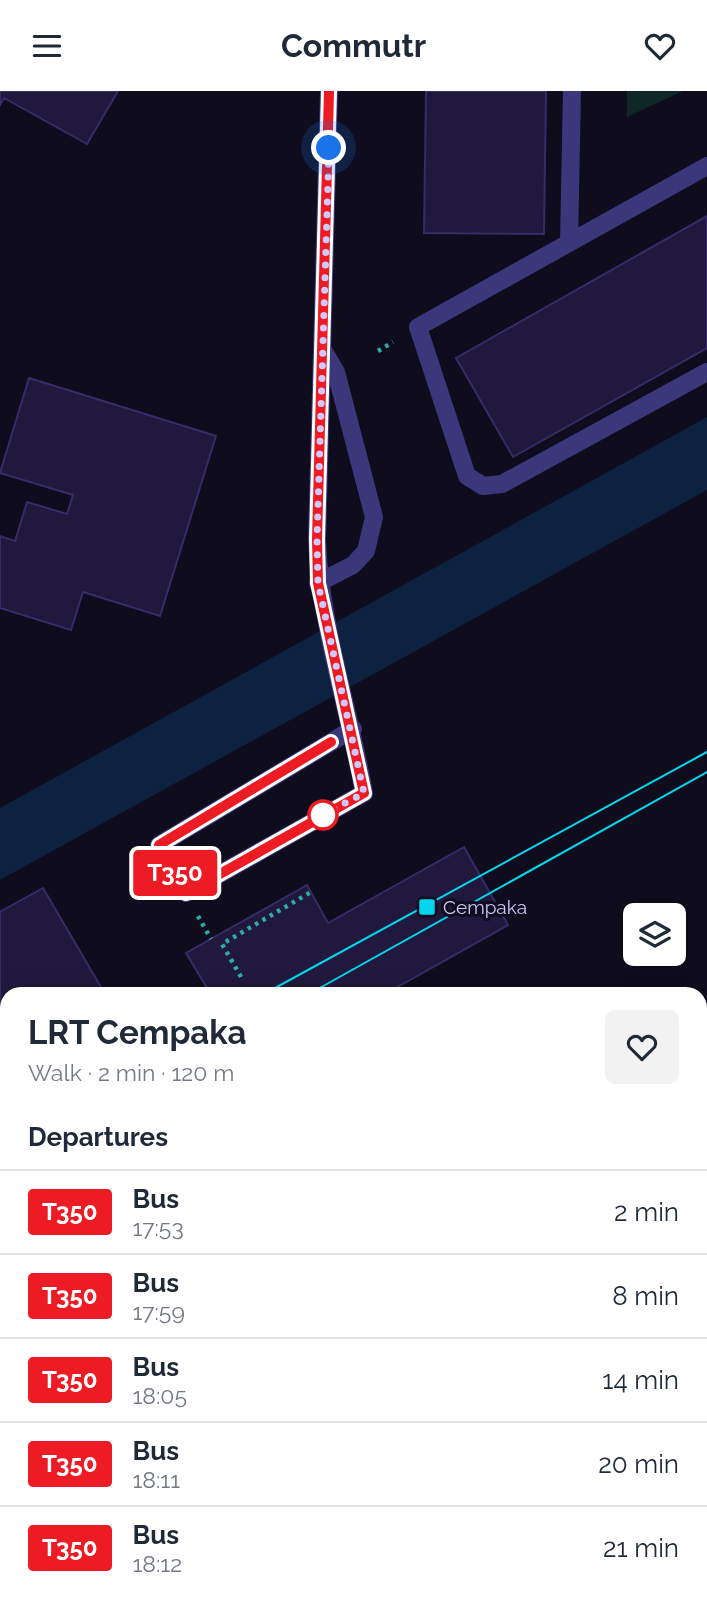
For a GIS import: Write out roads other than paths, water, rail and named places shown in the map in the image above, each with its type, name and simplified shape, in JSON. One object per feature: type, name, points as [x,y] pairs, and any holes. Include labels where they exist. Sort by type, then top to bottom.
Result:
[{"type":"street","points":[[329,91],[318,583],[352,729],[364,793],[186,893],[159,845],[352,729]]},
{"type":"street","points":[[569,243],[572,91]]},
{"type":"street","points":[[707,166],[418,327],[467,476],[483,486],[502,484],[707,372]]},
{"type":"street","points":[[318,583],[354,565],[366,551],[374,517],[336,372],[323,350]]},
{"type":"water","points":[[707,417],[707,490],[0,880],[0,808]]},
{"type":"tram line","points":[[277,987],[707,752]]},
{"type":"tram line","points":[[322,987],[707,772]]},
{"type":"place","name":"Cempaka","points":[[427,907]]}]
